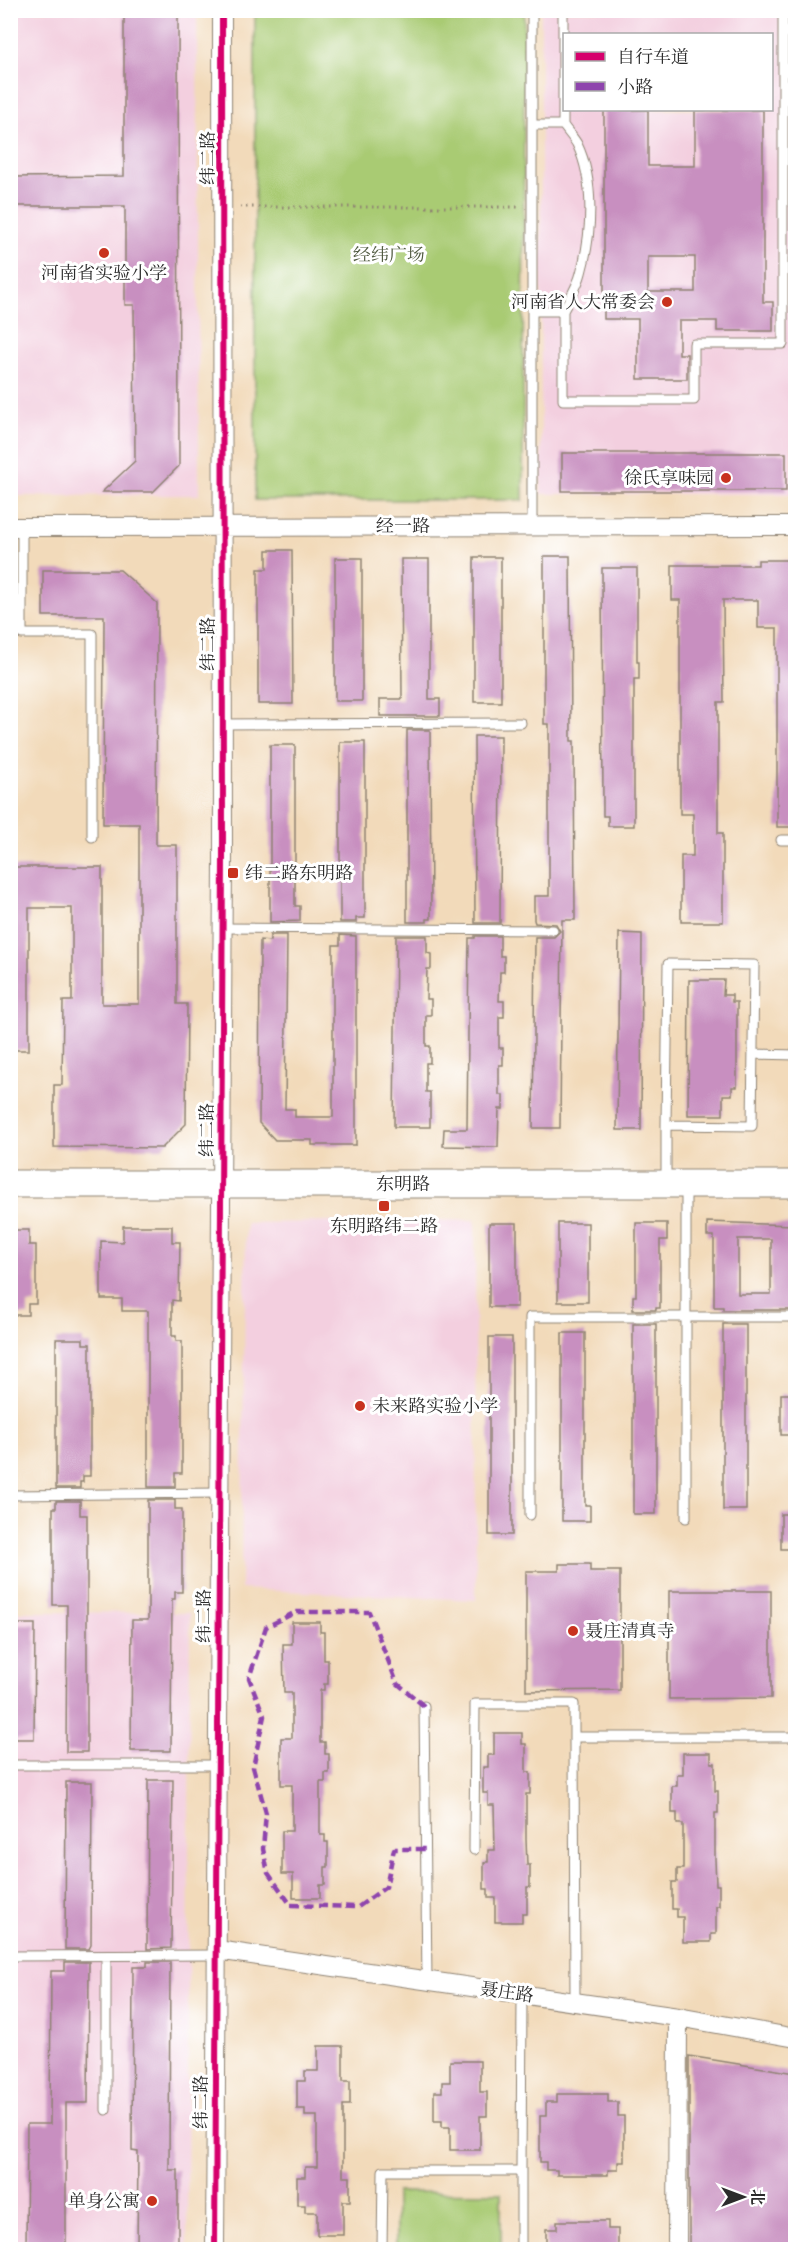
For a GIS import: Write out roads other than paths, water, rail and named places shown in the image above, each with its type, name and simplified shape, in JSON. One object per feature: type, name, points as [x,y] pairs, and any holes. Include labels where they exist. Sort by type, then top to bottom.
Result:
[{"type":"street","name":"纬二路","points":[[215,2250],[223,928],[222,10]]},
{"type":"street","name":"经一路","points":[[16,527],[795,526]]},
{"type":"street","name":"东明路","points":[[10,1184],[795,1184]]},
{"type":"street","name":"聂庄路","points":[[217,1953],[678,2017],[795,2038]]},
{"type":"street","points":[[677,2250],[678,2017]]},
{"type":"lane","points":[[532,10],[532,526]]},
{"type":"lane","points":[[563,10],[563,125],[576,143],[586,171],[589,207],[587,246],[581,275],[563,311],[563,400],[694,400],[694,344],[783,344],[783,10]]},
{"type":"lane","points":[[532,125],[563,125]]},
{"type":"lane","points":[[532,311],[563,311]]},
{"type":"lane","points":[[16,527],[22,634],[92,634],[92,837]]},
{"type":"lane","points":[[223,724],[522,723]]},
{"type":"lane","points":[[781,840],[795,840]]},
{"type":"lane","points":[[223,928],[552,930]]},
{"type":"lane","points":[[666,1125],[752,1126],[754,965],[668,964],[666,1125],[676,1184],[686,1317],[686,1518]]},
{"type":"lane","points":[[753,1054],[795,1055]]},
{"type":"lane","points":[[530,1515],[530,1317],[795,1317]]},
{"type":"lane","points":[[10,1495],[220,1493]]},
{"type":"lane","points":[[474,1850],[475,1704],[574,1704],[574,2002]]},
{"type":"lane","points":[[424,1706],[427,1981]]},
{"type":"lane","points":[[574,1737],[795,1737]]},
{"type":"lane","points":[[10,1766],[218,1765]]},
{"type":"lane","points":[[10,1956],[217,1953]]},
{"type":"lane","points":[[106,1956],[106,2110]]},
{"type":"lane","points":[[521,2250],[522,1995]]},
{"type":"lane","points":[[382,2250],[382,2171],[521,2171]]},
{"type":"place","name":"河南省实验小学","points":[[104,253]]},
{"type":"place","name":"河南省人大常委会","points":[[667,302]]},
{"type":"place","name":"徐氏享味园","points":[[726,478]]},
{"type":"place","name":"纬二路东明路","points":[[233,873]]},
{"type":"place","name":"东明路纬二路","points":[[384,1206]]},
{"type":"place","name":"未来路实验小学","points":[[360,1406]]},
{"type":"place","name":"聂庄清真寺","points":[[573,1631]]},
{"type":"place","name":"单身公寓","points":[[152,2201]]},
{"type":"park label","name":"经纬广场","points":[[389,255]]}]
